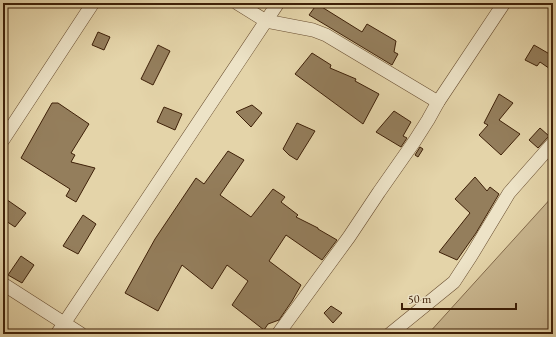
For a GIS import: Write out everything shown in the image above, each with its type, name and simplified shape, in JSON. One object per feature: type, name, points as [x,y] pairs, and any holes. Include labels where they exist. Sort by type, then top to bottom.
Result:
[{"type":"street","points":[[3,140],[94,3]]},
{"type":"street","points":[[237,3],[266,21],[326,34],[438,102]]},
{"type":"street","points":[[60,329],[278,3]]},
{"type":"street","points":[[278,334],[349,237],[428,120],[438,102],[504,3]]},
{"type":"street","points":[[390,334],[454,282],[472,256],[509,193],[553,143]]},
{"type":"street","points":[[3,284],[60,329],[81,334]]},
{"type":"shaded area","points":[[553,196],[553,334],[428,334]]},
{"type":"building","points":[[317,4],[362,32],[367,24],[396,41],[394,52],[398,54],[392,65],[309,15]]},
{"type":"building","points":[[98,32],[110,37],[104,50],[92,45]]},
{"type":"building","points":[[158,45],[170,51],[153,85],[141,79]]},
{"type":"building","points":[[534,45],[553,56],[553,71],[540,62],[537,66],[525,60]]},
{"type":"building","points":[[312,53],[331,65],[330,68],[356,79],[355,81],[379,94],[363,124],[295,74]]},
{"type":"building","points":[[499,94],[513,103],[499,120],[520,134],[501,155],[479,135],[488,125],[484,123]]},
{"type":"building","points":[[52,103],[58,103],[89,124],[71,153],[75,155],[71,162],[95,168],[76,202],[66,196],[70,189],[21,158]]},
{"type":"building","points":[[252,105],[262,113],[251,127],[236,112]]},
{"type":"building","points":[[164,107],[182,114],[175,130],[157,122]]},
{"type":"building","points":[[394,111],[411,122],[403,136],[407,138],[401,147],[376,132]]},
{"type":"building","points":[[297,123],[315,131],[297,160],[283,149]]},
{"type":"building","points":[[540,128],[549,136],[538,148],[529,140]]},
{"type":"building","points":[[420,147],[423,149],[418,157],[415,155]]},
{"type":"building","points":[[228,151],[244,160],[220,195],[251,217],[273,189],[285,197],[281,202],[298,215],[296,217],[337,240],[322,260],[286,235],[269,261],[301,285],[279,320],[268,324],[264,330],[232,305],[248,281],[227,265],[212,289],[182,265],[158,311],[125,293],[155,239],[196,178],[204,184]]},
{"type":"building","points":[[475,177],[487,191],[490,187],[499,194],[476,233],[457,260],[439,252],[470,213],[455,199]]},
{"type":"building","points":[[3,197],[26,213],[15,227],[3,219]]},
{"type":"building","points":[[83,215],[96,224],[78,254],[63,246]]},
{"type":"building","points":[[21,256],[34,265],[22,283],[8,275]]},
{"type":"building","points":[[331,306],[342,313],[333,323],[324,313]]}]
